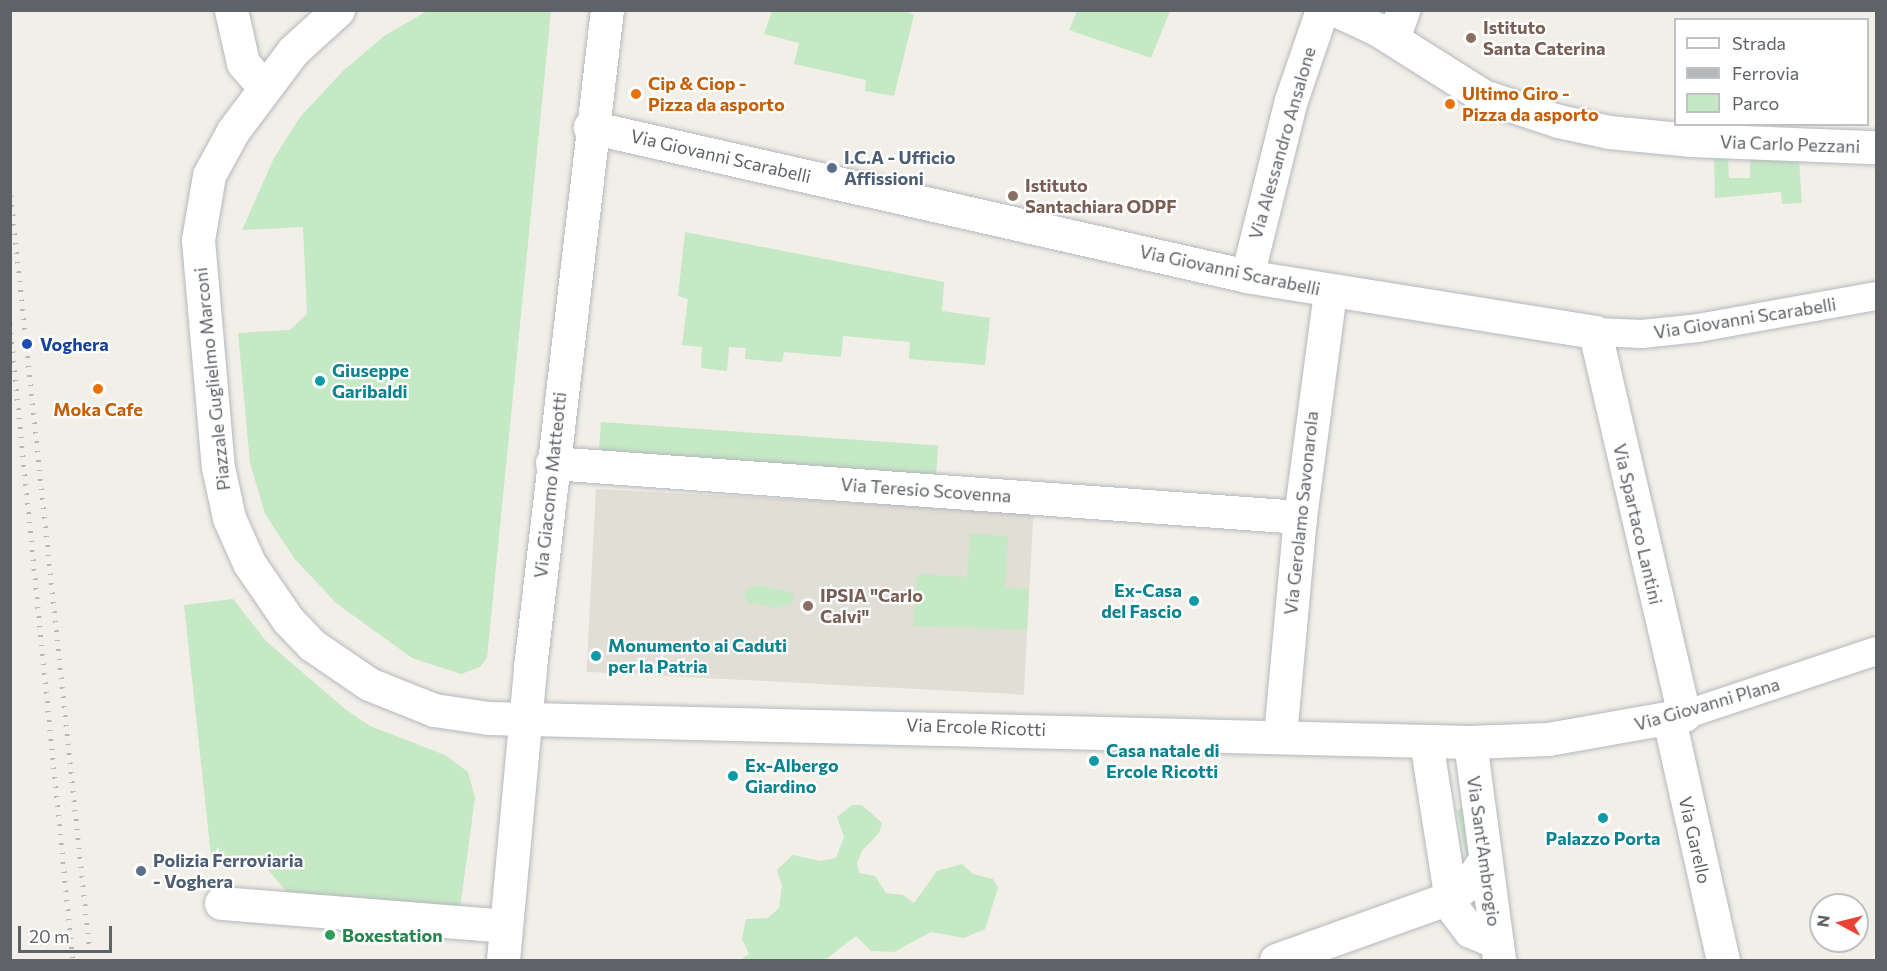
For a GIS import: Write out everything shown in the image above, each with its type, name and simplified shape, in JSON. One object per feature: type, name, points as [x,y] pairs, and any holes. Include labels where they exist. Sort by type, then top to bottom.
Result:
[{"type":"street","points":[[231,10],[243,63],[264,87]]},
{"type":"street","name":"Piazzale Guglielmo Marconi","points":[[338,10],[293,51],[264,87],[233,131],[209,175],[198,236],[218,467],[238,540],[267,593],[288,620],[350,672],[401,699],[434,710],[525,719]]},
{"type":"street","name":"Via Giacomo Matteotti","points":[[503,960],[552,463],[590,127],[607,10]]},
{"type":"street","name":"Via Alessandro Ansalone","points":[[1247,276],[1291,100],[1322,10]]},
{"type":"street","name":"Via Carlo Pezzani","points":[[1336,10],[1398,25],[1483,96],[1584,127],[1690,140],[1876,147]]},
{"type":"street","name":"Via Giovanni Scarabelli","points":[[590,127],[1247,276],[1594,332],[1642,334],[1698,328],[1876,296]]},
{"type":"street","name":"Via Gerolamo Savonarola","points":[[1280,736],[1300,517],[1330,291]]},
{"type":"street","name":"Via Spartaco Lantini","points":[[1594,332],[1676,717]]},
{"type":"street","name":"Via Teresio Scovenna","points":[[552,463],[1300,517]]},
{"type":"street","name":"Via Giovanni Plana","points":[[1426,741],[1548,739],[1676,717],[1876,651]]},
{"type":"street","name":"Via Garello","points":[[1676,717],[1723,960]]},
{"type":"street","name":"Via Ercole Ricotti","points":[[525,719],[1426,741]]},
{"type":"street","points":[[1426,741],[1449,898],[1462,924],[1498,951]]},
{"type":"street","name":"Via Sant'Ambrogio","points":[[1470,742],[1498,951]]},
{"type":"street","points":[[1276,960],[1449,898],[1469,883],[1485,859]]},
{"type":"street","points":[[221,903],[506,926]]},
{"type":"shaded area","name":"IPSIA \"Carlo Calvi\"","points":[[596,489],[1033,512],[1024,695],[586,672]]},
{"type":"green space","points":[[903,10],[914,15],[894,96],[865,91],[866,80],[794,64],[799,43],[764,34],[772,11]]},
{"type":"green space","points":[[1077,10],[1170,11],[1151,58],[1069,30]]},
{"type":"green space","points":[[427,11],[551,11],[487,658],[480,667],[461,674],[412,658],[336,603],[294,558],[265,514],[250,463],[238,333],[290,330],[307,314],[303,227],[242,230],[274,158],[300,117],[343,71],[384,36]]},
{"type":"green space","points":[[1714,158],[1728,159],[1729,178],[1750,178],[1750,159],[1799,161],[1802,203],[1782,204],[1781,192],[1715,198]]},
{"type":"green space","points":[[685,232],[944,282],[942,311],[990,318],[985,365],[909,359],[910,342],[843,336],[841,357],[784,352],[782,362],[745,359],[746,348],[729,347],[727,371],[701,368],[702,347],[682,345],[688,299],[678,296]]},
{"type":"green space","points":[[601,422],[938,446],[936,476],[599,452]]},
{"type":"green space","points":[[970,534],[1008,536],[1005,587],[1029,589],[1027,630],[913,626],[917,574],[967,577]]},
{"type":"green space","points":[[757,585],[788,591],[795,597],[791,604],[776,608],[748,602],[744,595],[746,590]]},
{"type":"green space","points":[[233,599],[266,641],[345,709],[370,726],[445,755],[468,772],[475,798],[459,916],[295,902],[260,860],[211,856],[184,605]]},
{"type":"green space","points":[[852,805],[862,805],[882,823],[879,833],[862,851],[857,863],[859,873],[875,876],[886,893],[903,895],[914,903],[937,871],[962,864],[973,874],[993,879],[998,888],[985,929],[964,938],[931,932],[894,952],[871,951],[856,936],[825,960],[740,960],[749,954],[742,939],[746,919],[768,918],[779,908],[782,885],[777,870],[793,855],[820,861],[836,858],[844,837],[837,817]]},
{"type":"green space","points":[[1464,805],[1475,855],[1467,861],[1457,811]]},
{"type":"railway","points":[[10,186],[91,960]]},
{"type":"railway","points":[[10,323],[73,960]]},
{"type":"place","name":"Istituto Santa Caterina","points":[[1471,38]]},
{"type":"place","name":"Cip & Ciop - Pizza da asporto","points":[[636,94]]},
{"type":"place","name":"Ultimo Giro - Pizza da asporto","points":[[1450,104]]},
{"type":"place","name":"I.C.A - Ufficio Affissioni","points":[[832,168]]},
{"type":"place","name":"Istituto Santachiara ODPF","points":[[1013,196]]},
{"type":"place","name":"Voghera","points":[[27,344]]},
{"type":"place","name":"Giuseppe Garibaldi","points":[[320,381]]},
{"type":"place","name":"Moka Cafe","points":[[98,389]]},
{"type":"place","name":"Ex-Casa del Fascio","points":[[1194,601]]},
{"type":"place","name":"IPSIA \"Carlo Calvi\"","points":[[808,606]]},
{"type":"place","name":"Monumento ai Caduti per la Patria","points":[[596,656]]},
{"type":"place","name":"Casa natale di Ercole Ricotti","points":[[1094,761]]},
{"type":"place","name":"Ex-Albergo Giardino","points":[[733,776]]},
{"type":"place","name":"Palazzo Porta","points":[[1603,818]]},
{"type":"place","name":"Polizia Ferroviaria - Voghera","points":[[141,871]]},
{"type":"place","name":"Boxestation","points":[[330,935]]}]
